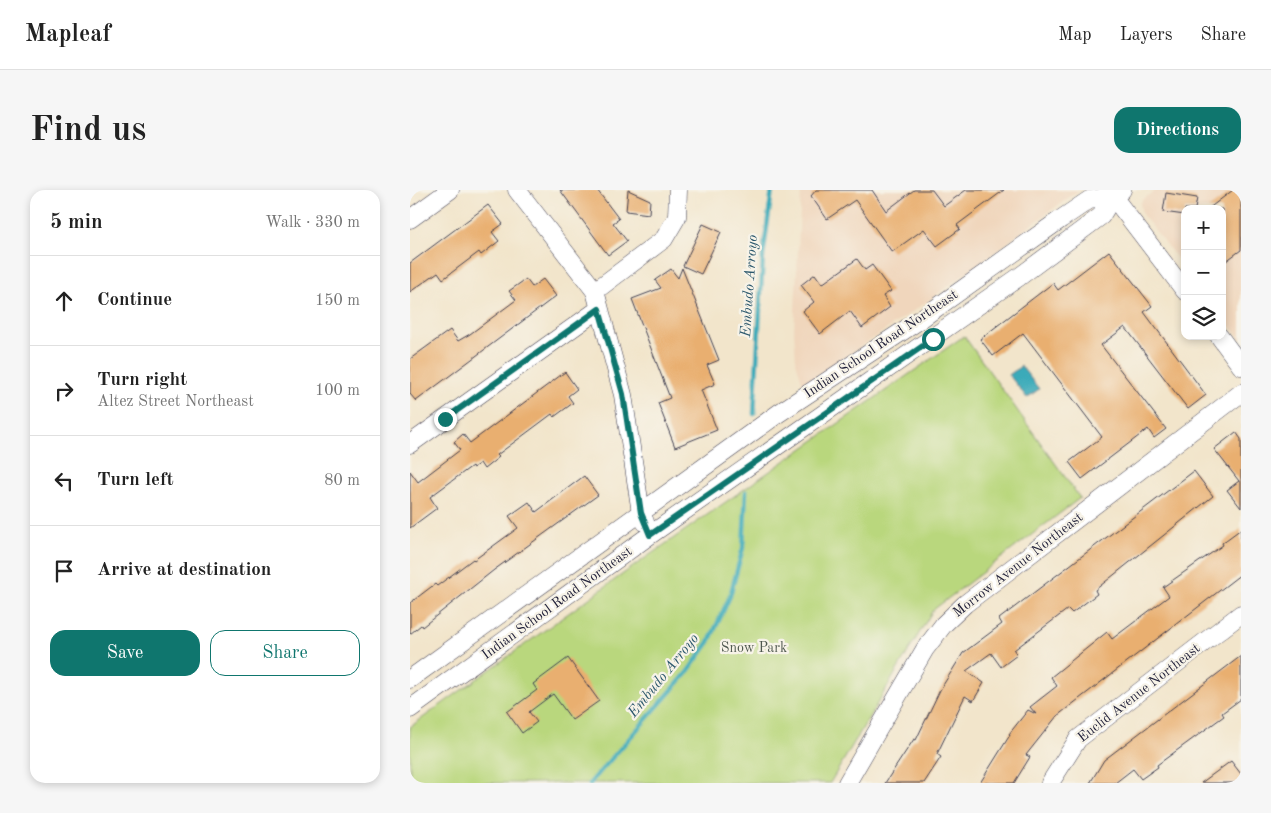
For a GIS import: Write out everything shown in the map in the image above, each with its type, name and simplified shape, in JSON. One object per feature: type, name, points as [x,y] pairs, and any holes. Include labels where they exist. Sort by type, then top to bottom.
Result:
[{"type":"street","points":[[410,219],[450,190]]},
{"type":"street","points":[[517,190],[595,291],[623,394],[641,513],[650,535]]},
{"type":"street","points":[[595,291],[664,239],[677,217],[678,190]]},
{"type":"street","points":[[1114,192],[1181,285]]},
{"type":"street","name":"Indian School Road Northeast","points":[[410,679],[779,413],[918,321],[1082,204],[1114,192]]},
{"type":"street","name":"Indian School Road Northeast","points":[[410,709],[650,535],[1019,277],[1101,216],[1114,192]]},
{"type":"street","points":[[410,444],[599,309]]},
{"type":"street","points":[[1222,340],[1241,366]]},
{"type":"street","name":"Morrow Avenue Northeast","points":[[847,783],[926,649],[944,624],[965,604],[1241,393]]},
{"type":"street","name":"Euclid Avenue Northeast","points":[[1050,783],[1078,739],[1241,614]]},
{"type":"shaded area","points":[[801,190],[1079,190],[928,301],[803,386],[796,361],[794,331]]},
{"type":"shaded area","points":[[1156,190],[1241,190],[1241,340],[1226,321],[1226,205],[1181,205],[1181,263],[1142,214],[1140,204],[1143,199]]},
{"type":"green space","name":"Snow Park","points":[[964,336],[1080,498],[933,610],[830,783],[410,783],[410,727],[641,561]]},
{"type":"water","points":[[1021,366],[1039,389],[1027,398],[1009,375]]},
{"type":"building","points":[[560,190],[597,190],[619,219],[613,223],[627,241],[608,255]]},
{"type":"building","points":[[628,190],[650,200],[649,214],[626,211]]},
{"type":"building","points":[[816,190],[872,190],[886,211],[914,190],[932,190],[944,206],[966,190],[1004,190],[957,225],[960,229],[937,246],[924,229],[892,252],[855,200],[827,219],[811,196]]},
{"type":"building","points":[[1233,190],[1241,190],[1241,250],[1226,261],[1226,205],[1213,205]]},
{"type":"building","points":[[1166,193],[1197,198],[1196,205],[1181,205],[1181,214],[1163,212]]},
{"type":"building","points":[[488,205],[503,224],[492,232],[499,241],[481,255],[479,252],[443,279],[438,272],[410,292],[410,263]]},
{"type":"building","points":[[703,224],[721,232],[701,274],[683,266]]},
{"type":"building","points":[[1109,251],[1152,306],[1144,312],[1206,395],[1188,409],[1125,327],[1101,345],[1166,429],[1154,438],[1148,429],[1082,479],[1069,462],[1102,437],[1023,333],[993,356],[980,339],[1053,283],[1058,290]]},
{"type":"building","points":[[857,259],[865,270],[872,265],[891,291],[883,296],[890,307],[862,328],[850,311],[820,334],[803,311],[814,302],[801,285],[815,274],[822,284]]},
{"type":"building","points":[[682,268],[719,360],[707,365],[715,384],[701,390],[717,430],[675,447],[658,403],[670,398],[632,299],[661,288],[655,280],[671,269],[678,278]]},
{"type":"building","points":[[526,279],[532,287],[543,279],[556,296],[416,401],[410,394],[410,359],[450,330],[458,341],[470,334],[516,300],[509,291]]},
{"type":"building","points":[[565,372],[577,389],[568,396],[573,403],[554,417],[552,414],[497,455],[499,457],[484,469],[480,463],[473,468],[472,466],[430,497],[437,508],[410,528],[410,471],[418,482],[460,450],[454,442],[463,434],[470,443]]},
{"type":"building","points":[[1236,432],[1241,439],[1241,508],[1227,490],[1239,481],[1214,449]]},
{"type":"building","points":[[1194,471],[1213,496],[1095,590],[1097,594],[1072,613],[1068,609],[1014,650],[1017,655],[1001,667],[991,653],[966,671],[984,683],[973,701],[965,696],[937,754],[941,757],[924,783],[885,783],[914,739],[916,740],[940,690],[963,653],[1002,624],[999,619]]},
{"type":"building","points":[[584,476],[598,495],[494,570],[422,627],[421,625],[410,634],[410,603],[518,528],[509,516],[529,502],[536,512]]},
{"type":"building","points":[[1241,529],[1241,574],[1057,716],[1026,755],[1030,757],[1014,783],[980,783],[1009,734],[1028,710],[1036,714],[1030,707],[1057,686],[1051,677],[1107,632],[1112,639],[1169,596],[1163,587],[1223,545],[1222,543]]},
{"type":"building","points":[[1241,656],[1241,699],[1222,713],[1224,716],[1141,779],[1133,769],[1115,783],[1090,783],[1104,760]]},
{"type":"building","points":[[568,658],[599,701],[572,720],[553,694],[529,712],[537,722],[522,733],[507,712],[537,690],[533,684]]},
{"type":"building","points":[[1231,761],[1241,774],[1241,783],[1201,783]]},
{"type":"waterway","name":"Embudo Arroyo","points":[[754,414],[763,256],[772,190]]},
{"type":"waterway","name":"Embudo Arroyo","points":[[590,783],[686,674],[709,642],[730,596],[743,548],[746,492]]},
{"type":"route","points":[[445,419],[599,309],[623,394],[641,513],[650,535],[933,339]]}]
